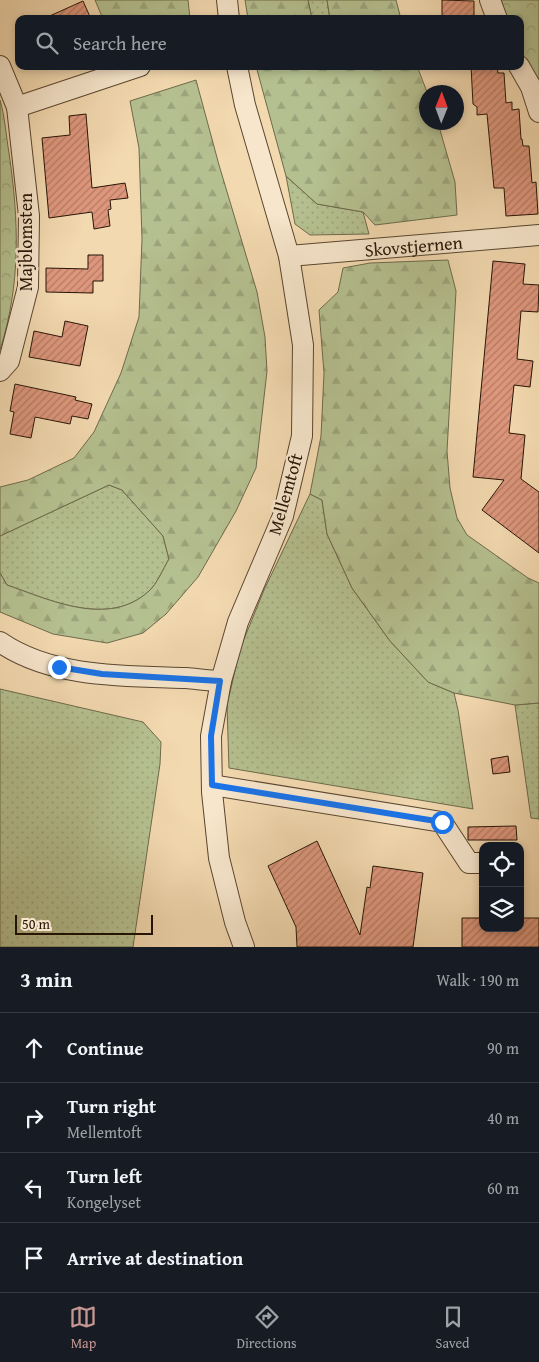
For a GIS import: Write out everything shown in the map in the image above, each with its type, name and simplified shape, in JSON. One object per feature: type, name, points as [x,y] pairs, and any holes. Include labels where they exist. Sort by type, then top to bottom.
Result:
[{"type":"street","points":[[227,0],[229,15]]},
{"type":"street","points":[[490,0],[496,15]]},
{"type":"street","name":"Majblomsten","points":[[0,66],[17,107],[29,216],[28,287],[9,361],[0,371]]},
{"type":"street","points":[[17,107],[128,70]]},
{"type":"street","name":"Mellemtoft","points":[[238,70],[245,105],[289,256],[303,345],[302,436],[283,516],[238,622],[220,681],[211,736],[212,785],[219,858],[235,922],[244,947]]},
{"type":"street","points":[[521,70],[531,87],[539,112]]},
{"type":"street","name":"Skovstjernen","points":[[289,256],[539,234]]},
{"type":"street","points":[[0,642],[16,652],[59,667],[102,674],[220,681]]},
{"type":"street","points":[[212,785],[442,822],[469,863],[479,863]]},
{"type":"green space","points":[[95,0],[188,0],[190,15],[101,15]]},
{"type":"green space","points":[[245,0],[308,0],[311,15],[247,15]]},
{"type":"green space","points":[[308,0],[327,0],[329,15],[311,15]]},
{"type":"green space","points":[[327,0],[396,0],[400,15],[329,15]]},
{"type":"green space","points":[[500,0],[539,0],[539,87],[524,57],[524,15],[506,15]]},
{"type":"green space","points":[[257,70],[419,70],[424,85],[419,85],[419,130],[440,130],[455,182],[457,215],[375,225],[363,212],[317,204],[286,176]]},
{"type":"green space","points":[[196,80],[257,292],[265,337],[267,371],[256,468],[236,511],[198,577],[166,614],[143,633],[107,643],[53,634],[0,612],[0,573],[7,585],[60,603],[79,608],[116,608],[133,602],[149,591],[169,559],[163,536],[122,490],[109,485],[0,536],[0,487],[28,480],[74,458],[94,432],[121,373],[139,317],[142,239],[139,148],[130,101]]},
{"type":"green space","points":[[0,100],[15,203],[16,252],[12,301],[0,350]]},
{"type":"green space","points":[[286,176],[317,204],[363,212],[369,234],[310,235],[295,224]]},
{"type":"green space","points":[[448,260],[456,291],[447,451],[450,488],[457,518],[467,535],[528,578],[539,583],[539,703],[515,705],[454,693],[428,682],[390,641],[352,588],[327,534],[322,500],[310,494],[321,436],[324,373],[319,310],[338,292],[343,268],[370,263]]},
{"type":"green space","points":[[109,485],[122,490],[163,536],[169,559],[149,591],[133,602],[116,608],[98,609],[79,608],[60,603],[7,585],[0,573],[0,536]]},
{"type":"green space","points":[[310,494],[322,500],[327,534],[352,588],[390,641],[428,682],[454,693],[473,809],[229,768],[227,705],[240,649],[264,590]]},
{"type":"green space","points":[[0,689],[143,722],[161,742],[160,764],[133,947],[0,947]]},
{"type":"green space","points":[[539,703],[539,819],[531,818],[515,705]]},
{"type":"building","points":[[442,0],[474,1],[474,15],[442,15]]},
{"type":"building","points":[[83,1],[89,15],[52,15]]},
{"type":"building","points":[[471,70],[498,70],[498,73],[504,73],[506,103],[512,102],[512,110],[519,109],[521,139],[523,146],[529,146],[532,183],[536,182],[538,214],[506,216],[504,188],[494,188],[487,114],[477,115],[477,107],[473,104]]},
{"type":"building","points":[[86,114],[92,188],[125,183],[128,198],[110,200],[111,209],[108,210],[110,226],[94,229],[92,212],[49,218],[42,138],[70,135],[69,116]]},
{"type":"building","points":[[88,255],[103,255],[103,281],[93,281],[93,293],[46,292],[46,268],[88,269]]},
{"type":"building","points":[[493,261],[525,264],[523,284],[539,285],[538,312],[521,311],[517,359],[533,361],[530,387],[514,385],[509,433],[525,435],[521,479],[539,492],[539,553],[482,510],[504,480],[473,477]]},
{"type":"building","points":[[65,321],[88,326],[80,366],[29,357],[34,331],[62,337]]},
{"type":"building","points":[[15,384],[76,397],[75,400],[92,404],[88,419],[72,416],[70,424],[35,417],[31,438],[10,434],[14,412],[10,411]]},
{"type":"building","points":[[508,756],[510,772],[493,774],[491,759]]},
{"type":"building","points":[[516,826],[517,840],[468,840],[468,827]]},
{"type":"building","points":[[317,841],[360,935],[367,887],[370,888],[373,866],[423,873],[413,947],[297,947],[296,927],[268,866]]},
{"type":"building","points":[[462,918],[479,918],[479,932],[524,932],[524,918],[539,918],[539,947],[462,947]]},
{"type":"route","points":[[59,667],[102,674],[220,681],[211,736],[212,785],[442,822]]}]
